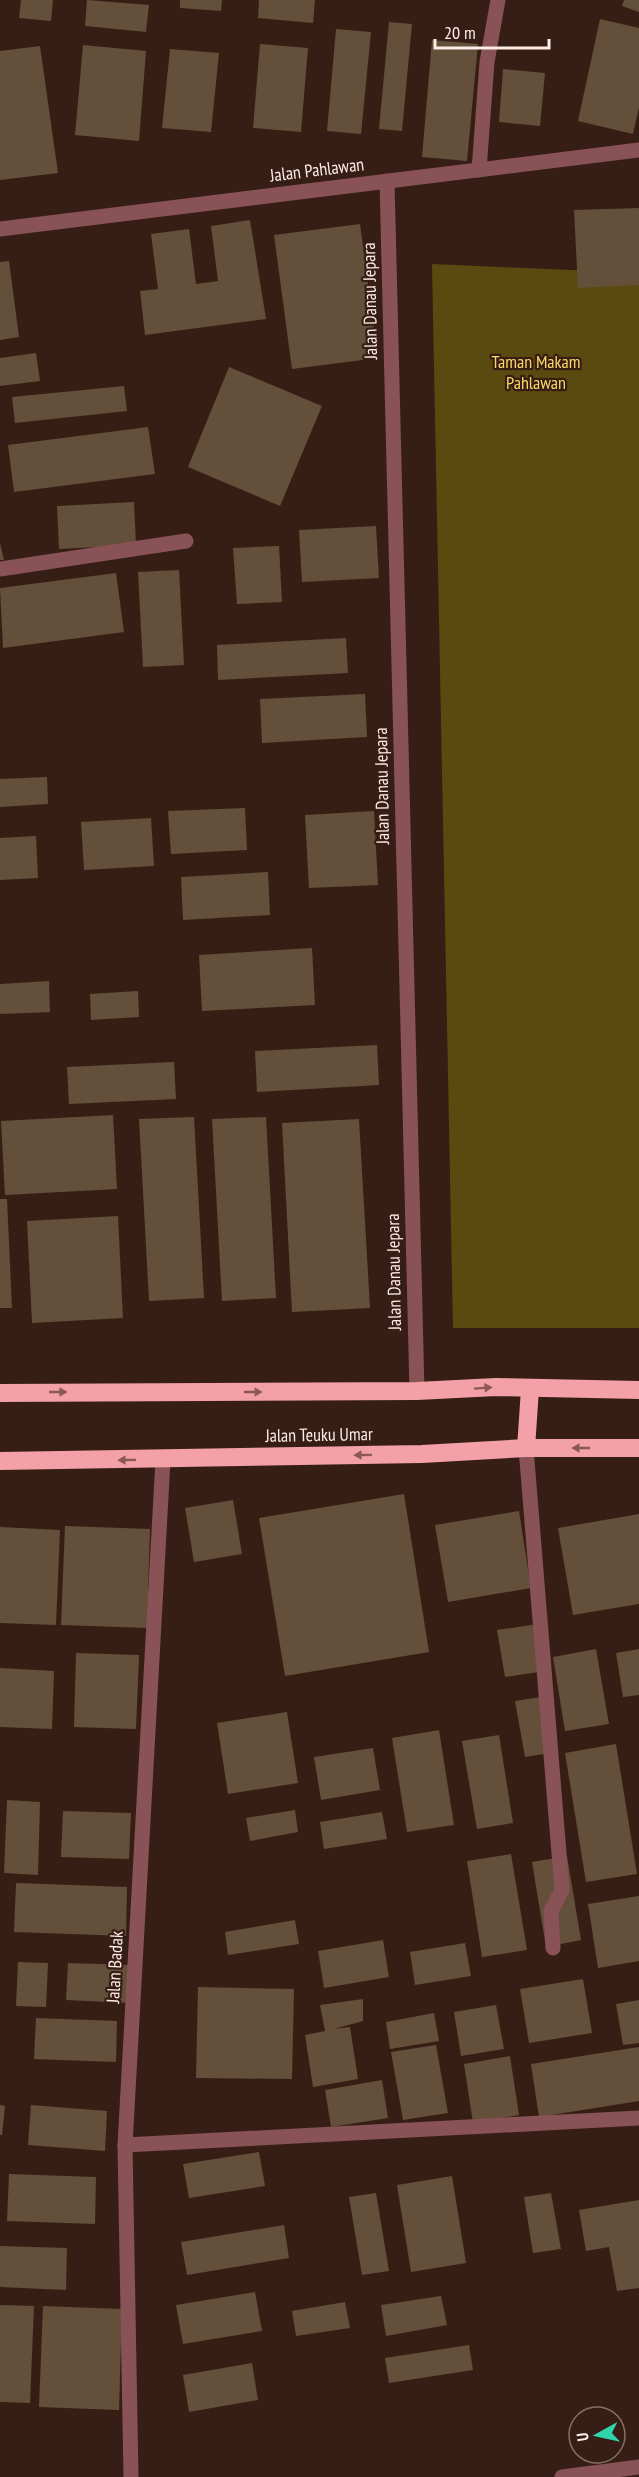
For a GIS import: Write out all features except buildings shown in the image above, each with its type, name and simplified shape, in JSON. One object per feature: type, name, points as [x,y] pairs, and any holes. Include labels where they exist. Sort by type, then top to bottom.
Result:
[{"type":"highway","points":[[0,1393],[417,1391],[496,1387],[639,1390]]},
{"type":"highway","points":[[526,1448],[530,1389]]},
{"type":"highway","name":"Jalan Teuku Umar","points":[[0,1461],[163,1460],[422,1454],[526,1448],[639,1448]]},
{"type":"street","points":[[479,170],[487,62],[498,0]]},
{"type":"street","name":"Jalan Pahlawan","points":[[0,229],[639,150]]},
{"type":"street","name":"Jalan Danau Jepara","points":[[387,181],[417,1391]]},
{"type":"street","points":[[0,569],[186,541]]},
{"type":"street","points":[[526,1448],[562,1890],[551,1911],[553,1948]]},
{"type":"street","name":"Jalan Badak","points":[[131,2477],[125,2145],[163,1460]]},
{"type":"street","points":[[125,2145],[639,2118]]},
{"type":"street","points":[[562,2477],[639,2467]]},
{"type":"green space","name":"Taman Makam Pahlawan","points":[[432,264],[639,273],[639,1328],[453,1328]]}]
